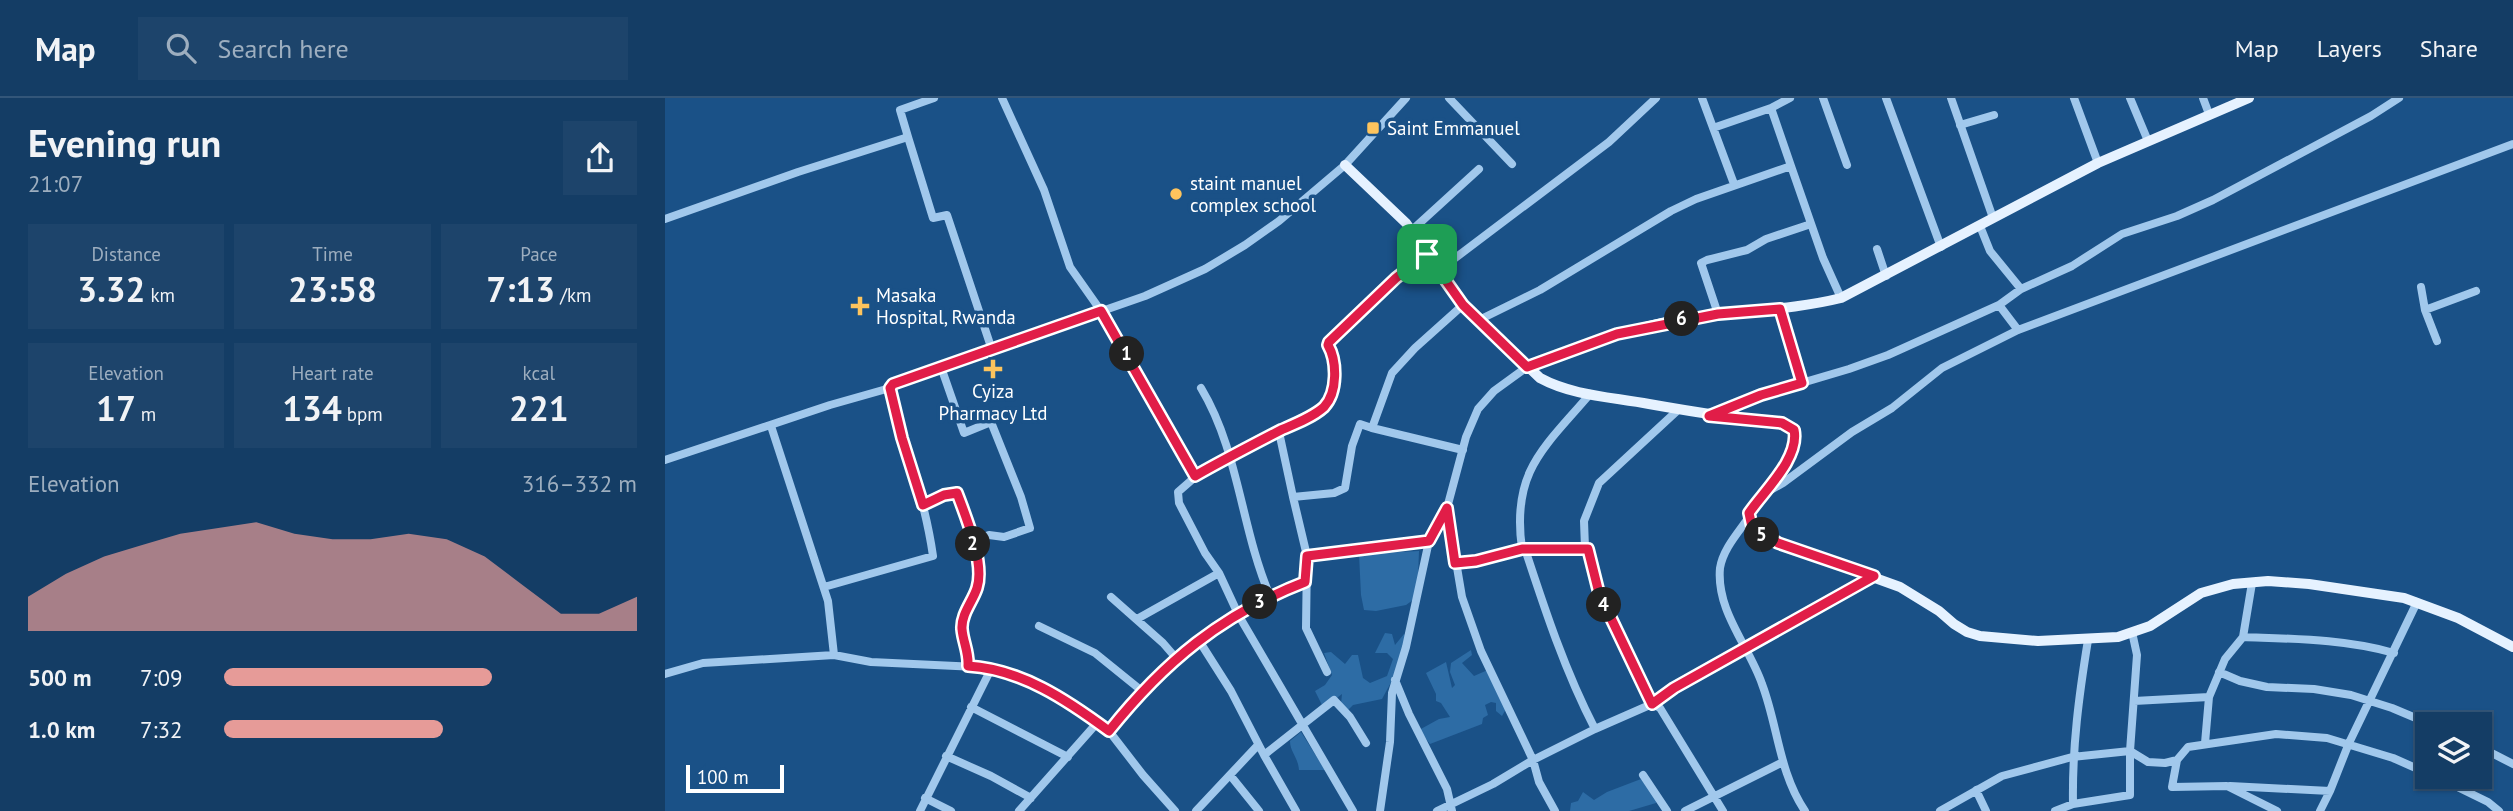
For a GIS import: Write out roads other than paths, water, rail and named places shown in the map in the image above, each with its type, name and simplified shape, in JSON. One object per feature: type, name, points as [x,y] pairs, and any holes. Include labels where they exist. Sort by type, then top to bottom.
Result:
[{"type":"main road","points":[[1527,367],[1617,334],[1718,314],[1780,309],[1842,298],[2098,163],[2249,98]]},
{"type":"main road","points":[[1345,165],[1396,212],[1463,305],[1527,367],[1551,384],[1709,416],[1782,423],[1794,430],[1796,443],[1793,450],[1767,492],[1751,510],[1749,517],[1752,527],[1778,543],[1874,576],[1917,596],[1966,632],[2014,640],[2088,640],[2150,626],[2201,593],[2233,584],[2309,584],[2369,592],[2417,603],[2458,618],[2513,647]]},
{"type":"street","points":[[934,98],[900,110],[933,218],[947,215],[992,350]]},
{"type":"street","points":[[1002,98],[1044,190],[1070,267],[1101,311],[1195,476]]},
{"type":"street","points":[[665,460],[890,388],[893,384],[1174,285],[1245,246],[1279,221],[1345,165],[1406,98]]},
{"type":"street","points":[[1449,98],[1512,164]]},
{"type":"street","points":[[1438,271],[1609,142],[1656,98]]},
{"type":"street","points":[[1702,98],[1734,184]]},
{"type":"street","points":[[1713,128],[1790,98]]},
{"type":"street","points":[[1823,98],[1847,165]]},
{"type":"street","points":[[1886,98],[1941,247]]},
{"type":"street","points":[[1951,98],[1993,218]]},
{"type":"street","points":[[2074,98],[2098,163]]},
{"type":"street","points":[[2130,98],[2148,141]]},
{"type":"street","points":[[2203,98],[2209,114]]},
{"type":"street","points":[[1709,416],[1761,395],[1888,355],[1999,305],[2021,289],[2072,266],[2122,234],[2177,216],[2213,200],[2371,116],[2399,98]]},
{"type":"street","points":[[1770,108],[1823,258],[1842,298]]},
{"type":"street","points":[[1960,125],[1994,115]]},
{"type":"street","points":[[665,219],[908,137]]},
{"type":"street","points":[[1767,492],[1852,432],[1892,408],[1942,368],[2018,330],[2513,144]]},
{"type":"street","points":[[1479,320],[1540,290],[1671,211],[1734,184],[1791,166]]},
{"type":"street","points":[[1411,231],[1479,169]]},
{"type":"street","points":[[1718,314],[1702,263],[1747,250],[1766,239],[1811,223]]},
{"type":"street","points":[[1980,226],[1990,251],[2021,289]]},
{"type":"street","points":[[1877,249],[1886,276]]},
{"type":"street","points":[[1353,811],[1239,616],[1219,573],[1205,553],[1177,499],[1178,492],[1195,476],[1321,409],[1328,400],[1335,372],[1329,342],[1396,278],[1427,254]]},
{"type":"street","points":[[2421,288],[2425,310],[2437,341]]},
{"type":"street","points":[[2425,310],[2476,291]]},
{"type":"street","points":[[1372,428],[1392,373],[1415,348],[1463,305]]},
{"type":"street","points":[[1999,305],[2018,330]]},
{"type":"street","points":[[1780,309],[1802,383]]},
{"type":"street","points":[[941,367],[964,433],[991,422],[1021,497],[1030,528],[1004,537],[989,535],[972,541]]},
{"type":"street","points":[[1380,811],[1390,742],[1390,702],[1406,647],[1429,541],[1447,508],[1472,421],[1484,400],[1527,367]]},
{"type":"street","points":[[824,587],[933,556],[923,505],[890,388]]},
{"type":"street","points":[[1201,388],[1213,407],[1245,509],[1262,577],[1270,596]]},
{"type":"street","points":[[1590,394],[1538,454],[1528,472],[1521,502],[1523,549],[1552,631],[1595,729]]},
{"type":"street","points":[[1585,548],[1584,521],[1599,483],[1678,410]]},
{"type":"street","points":[[1293,497],[1334,493],[1345,488],[1352,446],[1360,424],[1463,450]]},
{"type":"street","points":[[771,426],[828,601],[834,655]]},
{"type":"street","points":[[1279,432],[1307,556],[1306,628],[1327,673]]},
{"type":"street","points":[[923,505],[944,495],[957,493],[972,541],[980,571],[977,590],[968,604],[962,627],[969,653],[968,666]]},
{"type":"street","points":[[1447,508],[1462,597],[1481,651],[1533,760],[1539,782],[1555,811]]},
{"type":"street","points":[[1749,517],[1727,549],[1720,575],[1726,608],[1761,681],[1788,780],[1805,811]]},
{"type":"street","points":[[1307,556],[1429,541]]},
{"type":"street","points":[[1455,563],[1476,561],[1523,549],[1585,548],[1591,553],[1592,571],[1599,593],[1652,704],[1660,708],[1723,811]]},
{"type":"street","points":[[1137,619],[1219,573]]},
{"type":"street","points":[[1437,811],[1451,808],[1533,760],[1652,704],[1674,688],[1874,576]]},
{"type":"street","points":[[1109,731],[1142,691],[1198,639],[1270,596],[1305,582]]},
{"type":"street","points":[[2205,743],[2209,697],[2225,659],[2243,637],[2252,583]]},
{"type":"street","points":[[1111,597],[1176,657]]},
{"type":"street","points":[[2320,811],[2349,743],[2417,603]]},
{"type":"street","points":[[1039,626],[1095,653],[1142,691]]},
{"type":"street","points":[[2055,811],[2073,804],[2130,795],[2130,751],[2137,655],[2132,632]]},
{"type":"street","points":[[2243,637],[2327,640],[2366,645],[2394,653]]},
{"type":"street","points":[[1198,639],[1231,691],[1296,811]]},
{"type":"street","points":[[2073,804],[2072,757],[2088,640]]},
{"type":"street","points":[[665,674],[703,663],[834,655],[871,662],[991,669],[1021,678],[1051,692],[1109,731],[1175,811]]},
{"type":"street","points":[[920,811],[991,669]]},
{"type":"street","points":[[2219,673],[2267,687],[2314,689],[2351,695],[2415,718]]},
{"type":"street","points":[[1395,680],[1447,789],[1451,808]]},
{"type":"street","points":[[2134,701],[2209,697]]},
{"type":"street","points":[[1264,755],[1334,700],[1366,743]]},
{"type":"street","points":[[971,707],[1067,757]]},
{"type":"street","points":[[1024,809],[1097,723]]},
{"type":"street","points":[[2330,791],[2227,786],[2172,787],[2177,760],[2188,747],[2276,734],[2327,738],[2349,743],[2415,768]]},
{"type":"street","points":[[1196,811],[1258,745]]},
{"type":"street","points":[[1940,811],[2002,776],[2072,757],[2130,751],[2148,762],[2165,763],[2177,760]]},
{"type":"street","points":[[2492,753],[2513,764]]},
{"type":"street","points":[[946,756],[1031,798]]},
{"type":"street","points":[[1685,811],[1783,762]]},
{"type":"street","points":[[1230,775],[1259,811]]},
{"type":"street","points":[[1643,775],[1667,811]]},
{"type":"street","points":[[2227,786],[2277,811]]},
{"type":"street","points":[[2462,789],[2489,802],[2499,811]]},
{"type":"street","points":[[1976,790],[1986,811]]},
{"type":"street","points":[[925,798],[951,811]]},
{"type":"place","name":"Saint Emmanuel","points":[[1373,128]]},
{"type":"place","name":"staint manuel complex school","points":[[1176,194]]},
{"type":"place","name":"Masaka Hospital, Rwanda","points":[[860,306]]},
{"type":"place","name":"Cyiza Pharmacy Ltd","points":[[993,369]]}]
